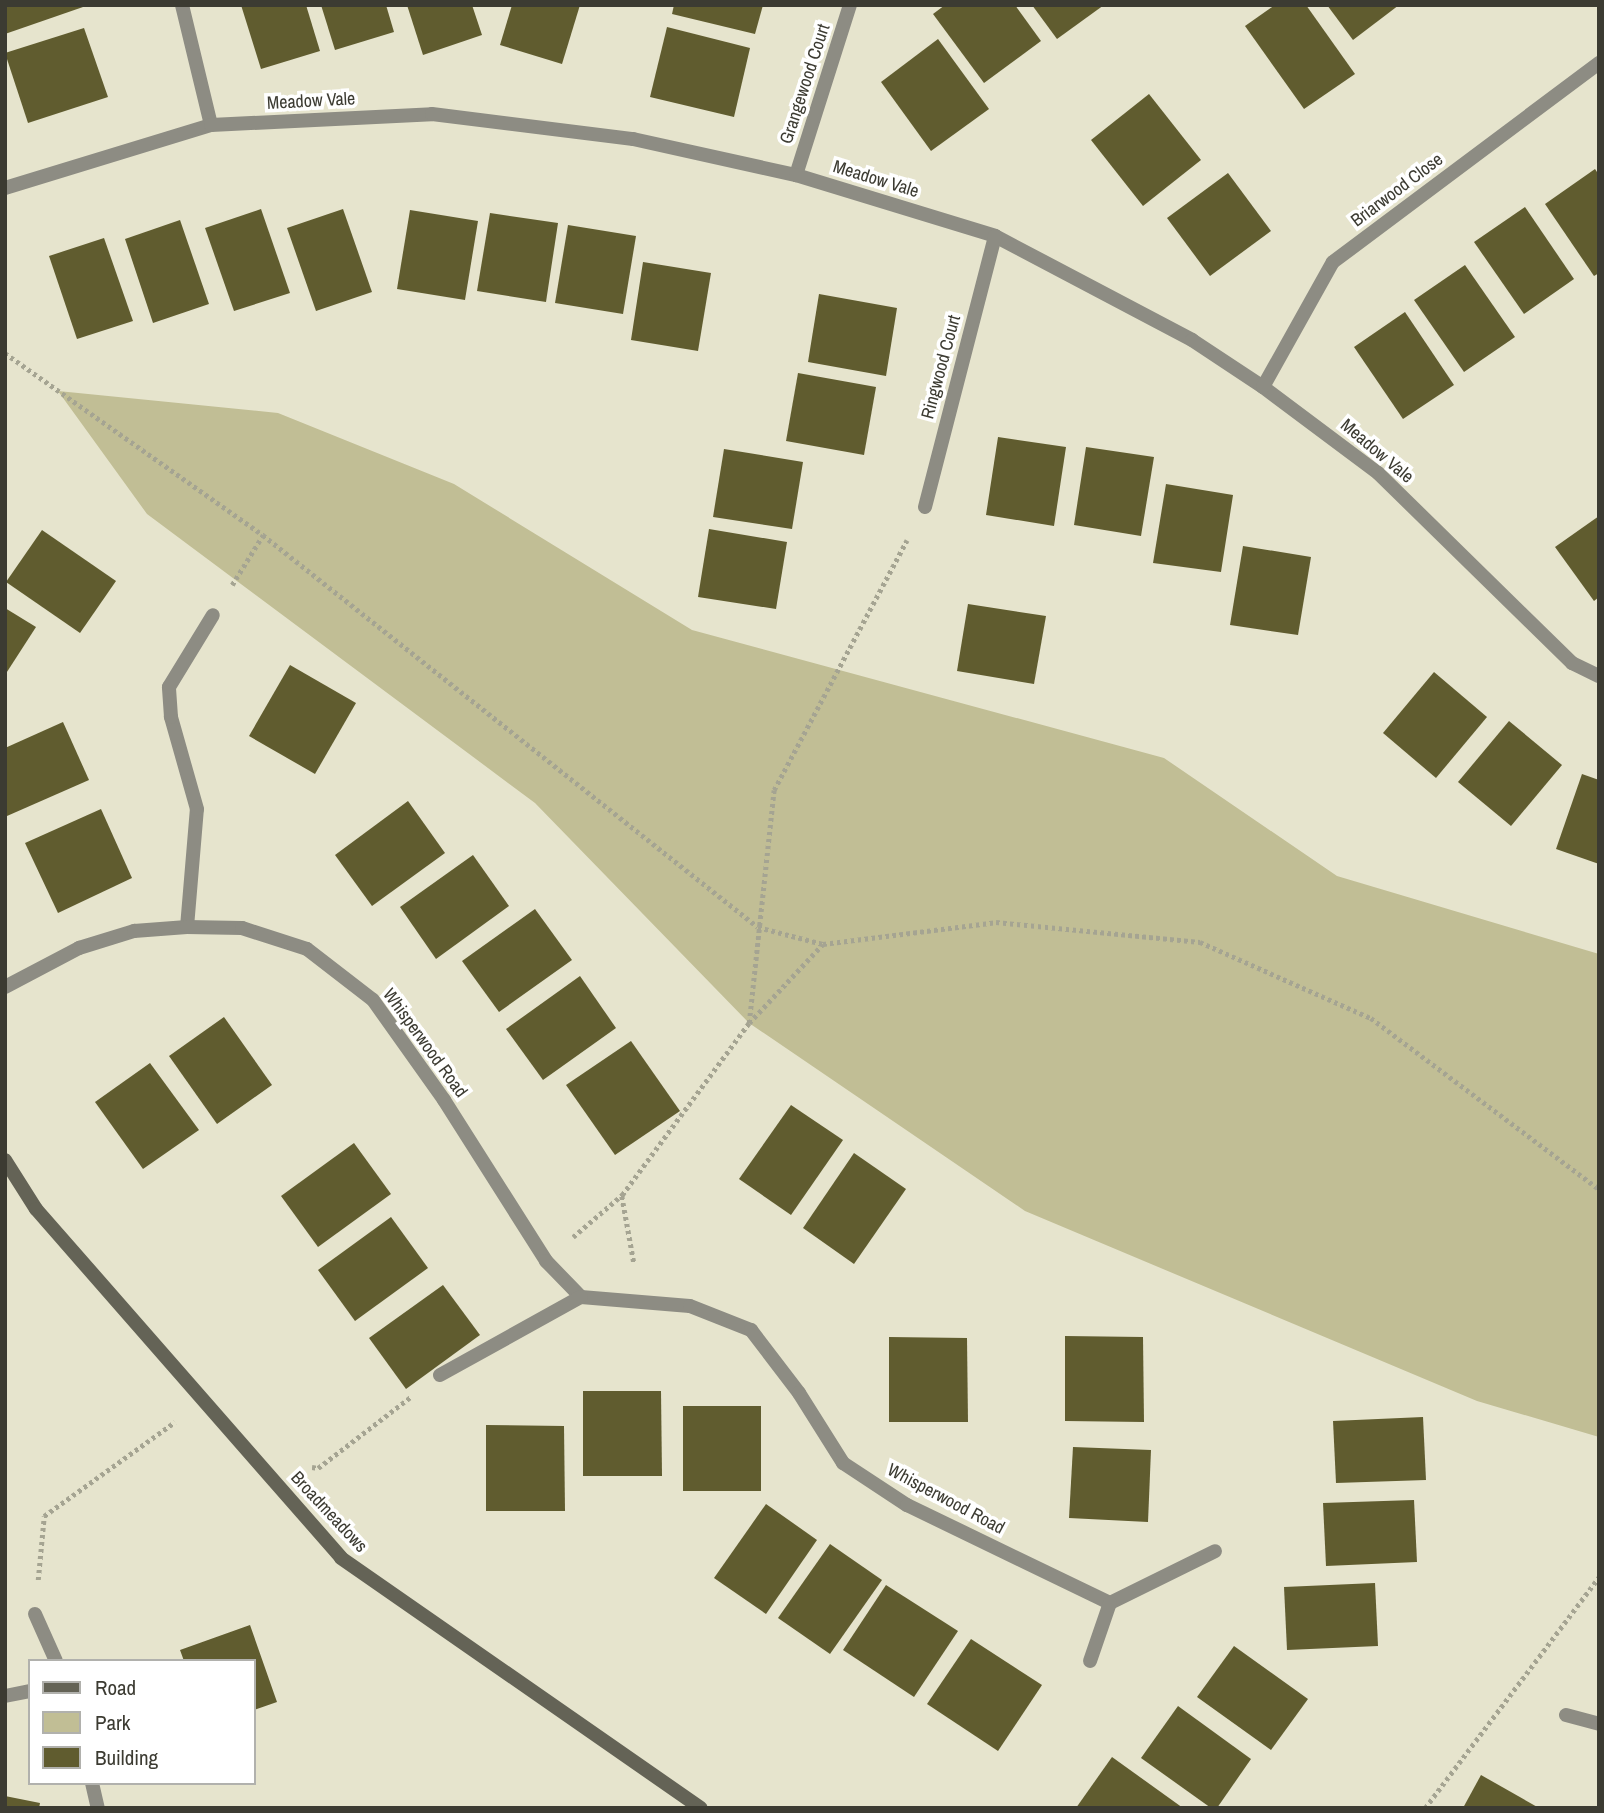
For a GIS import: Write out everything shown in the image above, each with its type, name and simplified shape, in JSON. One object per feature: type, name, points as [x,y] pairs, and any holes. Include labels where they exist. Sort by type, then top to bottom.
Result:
[{"type":"street","points":[[182,5],[211,125]]},
{"type":"street","name":"Grangewood Court","points":[[796,175],[850,5]]},
{"type":"street","name":"Briarwood Close","points":[[1263,387],[1333,262],[1599,62]]},
{"type":"street","name":"Meadow Vale","points":[[5,188],[211,125],[432,114],[633,139],[796,175],[995,236],[1192,340],[1263,387],[1378,473],[1572,663],[1599,676]]},
{"type":"street","name":"Ringwood Court","points":[[925,507],[995,236]]},
{"type":"street","points":[[187,927],[197,809],[171,717],[169,687],[212,615]]},
{"type":"street","name":"Whisperwood Road","points":[[5,987],[79,948],[134,931],[187,927],[242,928],[307,949],[373,1000],[443,1100],[546,1261],[581,1297],[690,1306],[751,1331],[799,1393],[842,1463],[907,1504],[1110,1603]]},
{"type":"street","name":"Broadmeadows","points":[[5,1160],[36,1209],[341,1558],[701,1808]]},
{"type":"street","points":[[440,1375],[581,1297]]},
{"type":"street","points":[[1090,1661],[1110,1603],[1215,1551]]},
{"type":"street","points":[[35,1614],[55,1659]]},
{"type":"street","points":[[5,1696],[28,1691]]},
{"type":"street","points":[[1566,1715],[1599,1724]]},
{"type":"street","points":[[92,1785],[98,1808]]},
{"type":"path","points":[[5,353],[263,535],[758,927],[822,944],[996,922],[1200,942],[1371,1018],[1599,1189]]},
{"type":"path","points":[[749,1023],[774,790],[925,507]]},
{"type":"path","points":[[212,615],[263,535]]},
{"type":"path","points":[[546,1261],[622,1195],[749,1023],[822,944]]},
{"type":"path","points":[[622,1195],[641,1300]]},
{"type":"path","points":[[259,1463],[318,1468],[440,1375]]},
{"type":"path","points":[[35,1614],[44,1516],[205,1401]]},
{"type":"path","points":[[1425,1808],[1599,1577]]},
{"type":"green space","points":[[58,391],[278,413],[454,484],[692,630],[1164,758],[1337,876],[1599,954],[1599,1437],[1477,1401],[1025,1211],[749,1023],[535,803],[147,514]]},
{"type":"building","points":[[5,5],[82,5],[83,7],[5,34]]},
{"type":"building","points":[[241,5],[306,5],[320,51],[261,69]]},
{"type":"building","points":[[321,5],[386,5],[394,32],[335,50]]},
{"type":"building","points":[[407,5],[472,5],[482,35],[423,55]]},
{"type":"building","points":[[512,5],[580,5],[562,64],[500,45]]},
{"type":"building","points":[[674,5],[763,5],[755,34],[672,14]]},
{"type":"building","points":[[945,5],[1015,5],[1041,41],[984,83],[933,14]]},
{"type":"building","points":[[1032,5],[1104,5],[1057,39]]},
{"type":"building","points":[[1275,5],[1306,5],[1355,74],[1304,109],[1245,26]]},
{"type":"building","points":[[1327,5],[1399,5],[1353,40]]},
{"type":"building","points":[[667,27],[750,48],[734,117],[650,97]]},
{"type":"building","points":[[84,28],[108,97],[28,123],[5,53]]},
{"type":"building","points":[[938,39],[989,109],[931,151],[881,82]]},
{"type":"building","points":[[1149,94],[1201,160],[1143,206],[1091,140]]},
{"type":"building","points":[[1595,169],[1599,175],[1599,273],[1594,276],[1545,204]]},
{"type":"building","points":[[1228,173],[1271,231],[1210,276],[1167,218]]},
{"type":"building","points":[[1525,207],[1574,279],[1524,314],[1474,242]]},
{"type":"building","points":[[261,209],[290,293],[234,311],[205,228]]},
{"type":"building","points":[[343,209],[372,292],[316,311],[287,228]]},
{"type":"building","points":[[410,210],[478,221],[465,300],[397,289]]},
{"type":"building","points":[[490,213],[558,223],[546,302],[477,291]]},
{"type":"building","points":[[180,220],[209,304],[153,323],[125,239]]},
{"type":"building","points":[[568,225],[636,236],[623,314],[555,303]]},
{"type":"building","points":[[104,238],[133,321],[77,339],[49,256]]},
{"type":"building","points":[[643,262],[711,273],[698,351],[631,340]]},
{"type":"building","points":[[1465,265],[1515,337],[1464,372],[1414,300]]},
{"type":"building","points":[[819,294],[897,308],[886,376],[808,362]]},
{"type":"building","points":[[1405,312],[1454,385],[1403,419],[1354,347]]},
{"type":"building","points":[[798,373],[876,387],[864,455],[786,441]]},
{"type":"building","points":[[998,437],[1066,447],[1054,526],[986,515]]},
{"type":"building","points":[[1086,447],[1154,457],[1141,536],[1074,525]]},
{"type":"building","points":[[724,449],[803,462],[792,529],[713,517]]},
{"type":"building","points":[[1166,484],[1233,495],[1221,572],[1153,563]]},
{"type":"building","points":[[1599,516],[1599,597],[1594,601],[1555,547]]},
{"type":"building","points":[[709,529],[787,542],[776,609],[698,597]]},
{"type":"building","points":[[42,530],[116,581],[80,633],[6,582]]},
{"type":"building","points":[[1243,546],[1311,557],[1298,635],[1230,625]]},
{"type":"building","points":[[968,604],[1046,616],[1034,684],[957,671]]},
{"type":"building","points":[[5,608],[36,627],[5,675]]},
{"type":"building","points":[[290,665],[356,703],[315,774],[249,736]]},
{"type":"building","points":[[1434,672],[1487,717],[1436,778],[1383,733]]},
{"type":"building","points":[[1509,721],[1562,765],[1511,826],[1458,782]]},
{"type":"building","points":[[63,722],[89,780],[7,816],[5,748]]},
{"type":"building","points":[[1582,774],[1599,780],[1599,864],[1556,849]]},
{"type":"building","points":[[408,801],[445,853],[372,906],[335,855]]},
{"type":"building","points":[[101,809],[132,878],[58,913],[25,843]]},
{"type":"building","points":[[473,855],[509,906],[436,959],[400,907]]},
{"type":"building","points":[[535,909],[572,960],[499,1012],[462,961]]},
{"type":"building","points":[[580,976],[616,1028],[543,1080],[506,1029]]},
{"type":"building","points":[[224,1017],[272,1085],[217,1124],[169,1056]]},
{"type":"building","points":[[631,1041],[680,1111],[615,1155],[566,1085]]},
{"type":"building","points":[[150,1063],[199,1130],[143,1169],[95,1102]]},
{"type":"building","points":[[791,1105],[843,1140],[791,1215],[739,1179]]},
{"type":"building","points":[[354,1143],[391,1194],[318,1247],[281,1196]]},
{"type":"building","points":[[854,1153],[906,1189],[854,1264],[803,1228]]},
{"type":"building","points":[[391,1217],[428,1268],[355,1321],[318,1270]]},
{"type":"building","points":[[443,1285],[480,1335],[406,1389],[369,1338]]},
{"type":"building","points":[[1065,1336],[1143,1337],[1144,1422],[1065,1421]]},
{"type":"building","points":[[889,1337],[967,1338],[968,1422],[889,1422]]},
{"type":"building","points":[[583,1391],[661,1391],[662,1476],[583,1476]]},
{"type":"building","points":[[683,1406],[761,1406],[761,1491],[683,1491]]},
{"type":"building","points":[[1423,1417],[1426,1480],[1336,1483],[1333,1421]]},
{"type":"building","points":[[486,1425],[564,1426],[565,1511],[486,1511]]},
{"type":"building","points":[[1073,1447],[1151,1450],[1148,1522],[1069,1518]]},
{"type":"building","points":[[1414,1500],[1417,1562],[1326,1566],[1323,1503]]},
{"type":"building","points":[[766,1504],[817,1540],[766,1614],[714,1578]]},
{"type":"building","points":[[830,1544],[882,1580],[830,1654],[778,1618]]},
{"type":"building","points":[[1375,1583],[1378,1646],[1287,1650],[1284,1587]]},
{"type":"building","points":[[886,1585],[958,1631],[914,1697],[843,1650]]},
{"type":"building","points":[[250,1625],[277,1702],[256,1709],[256,1659],[183,1659],[180,1650]]},
{"type":"building","points":[[971,1639],[1042,1685],[998,1751],[927,1704]]},
{"type":"building","points":[[1234,1646],[1308,1699],[1271,1750],[1197,1697]]},
{"type":"building","points":[[1178,1706],[1251,1759],[1217,1808],[1211,1808],[1141,1758]]},
{"type":"building","points":[[1112,1757],[1183,1808],[1076,1808]]},
{"type":"building","points":[[1481,1775],[1539,1808],[1463,1808]]},
{"type":"building","points":[[5,1796],[40,1803],[39,1808],[5,1808]]}]
